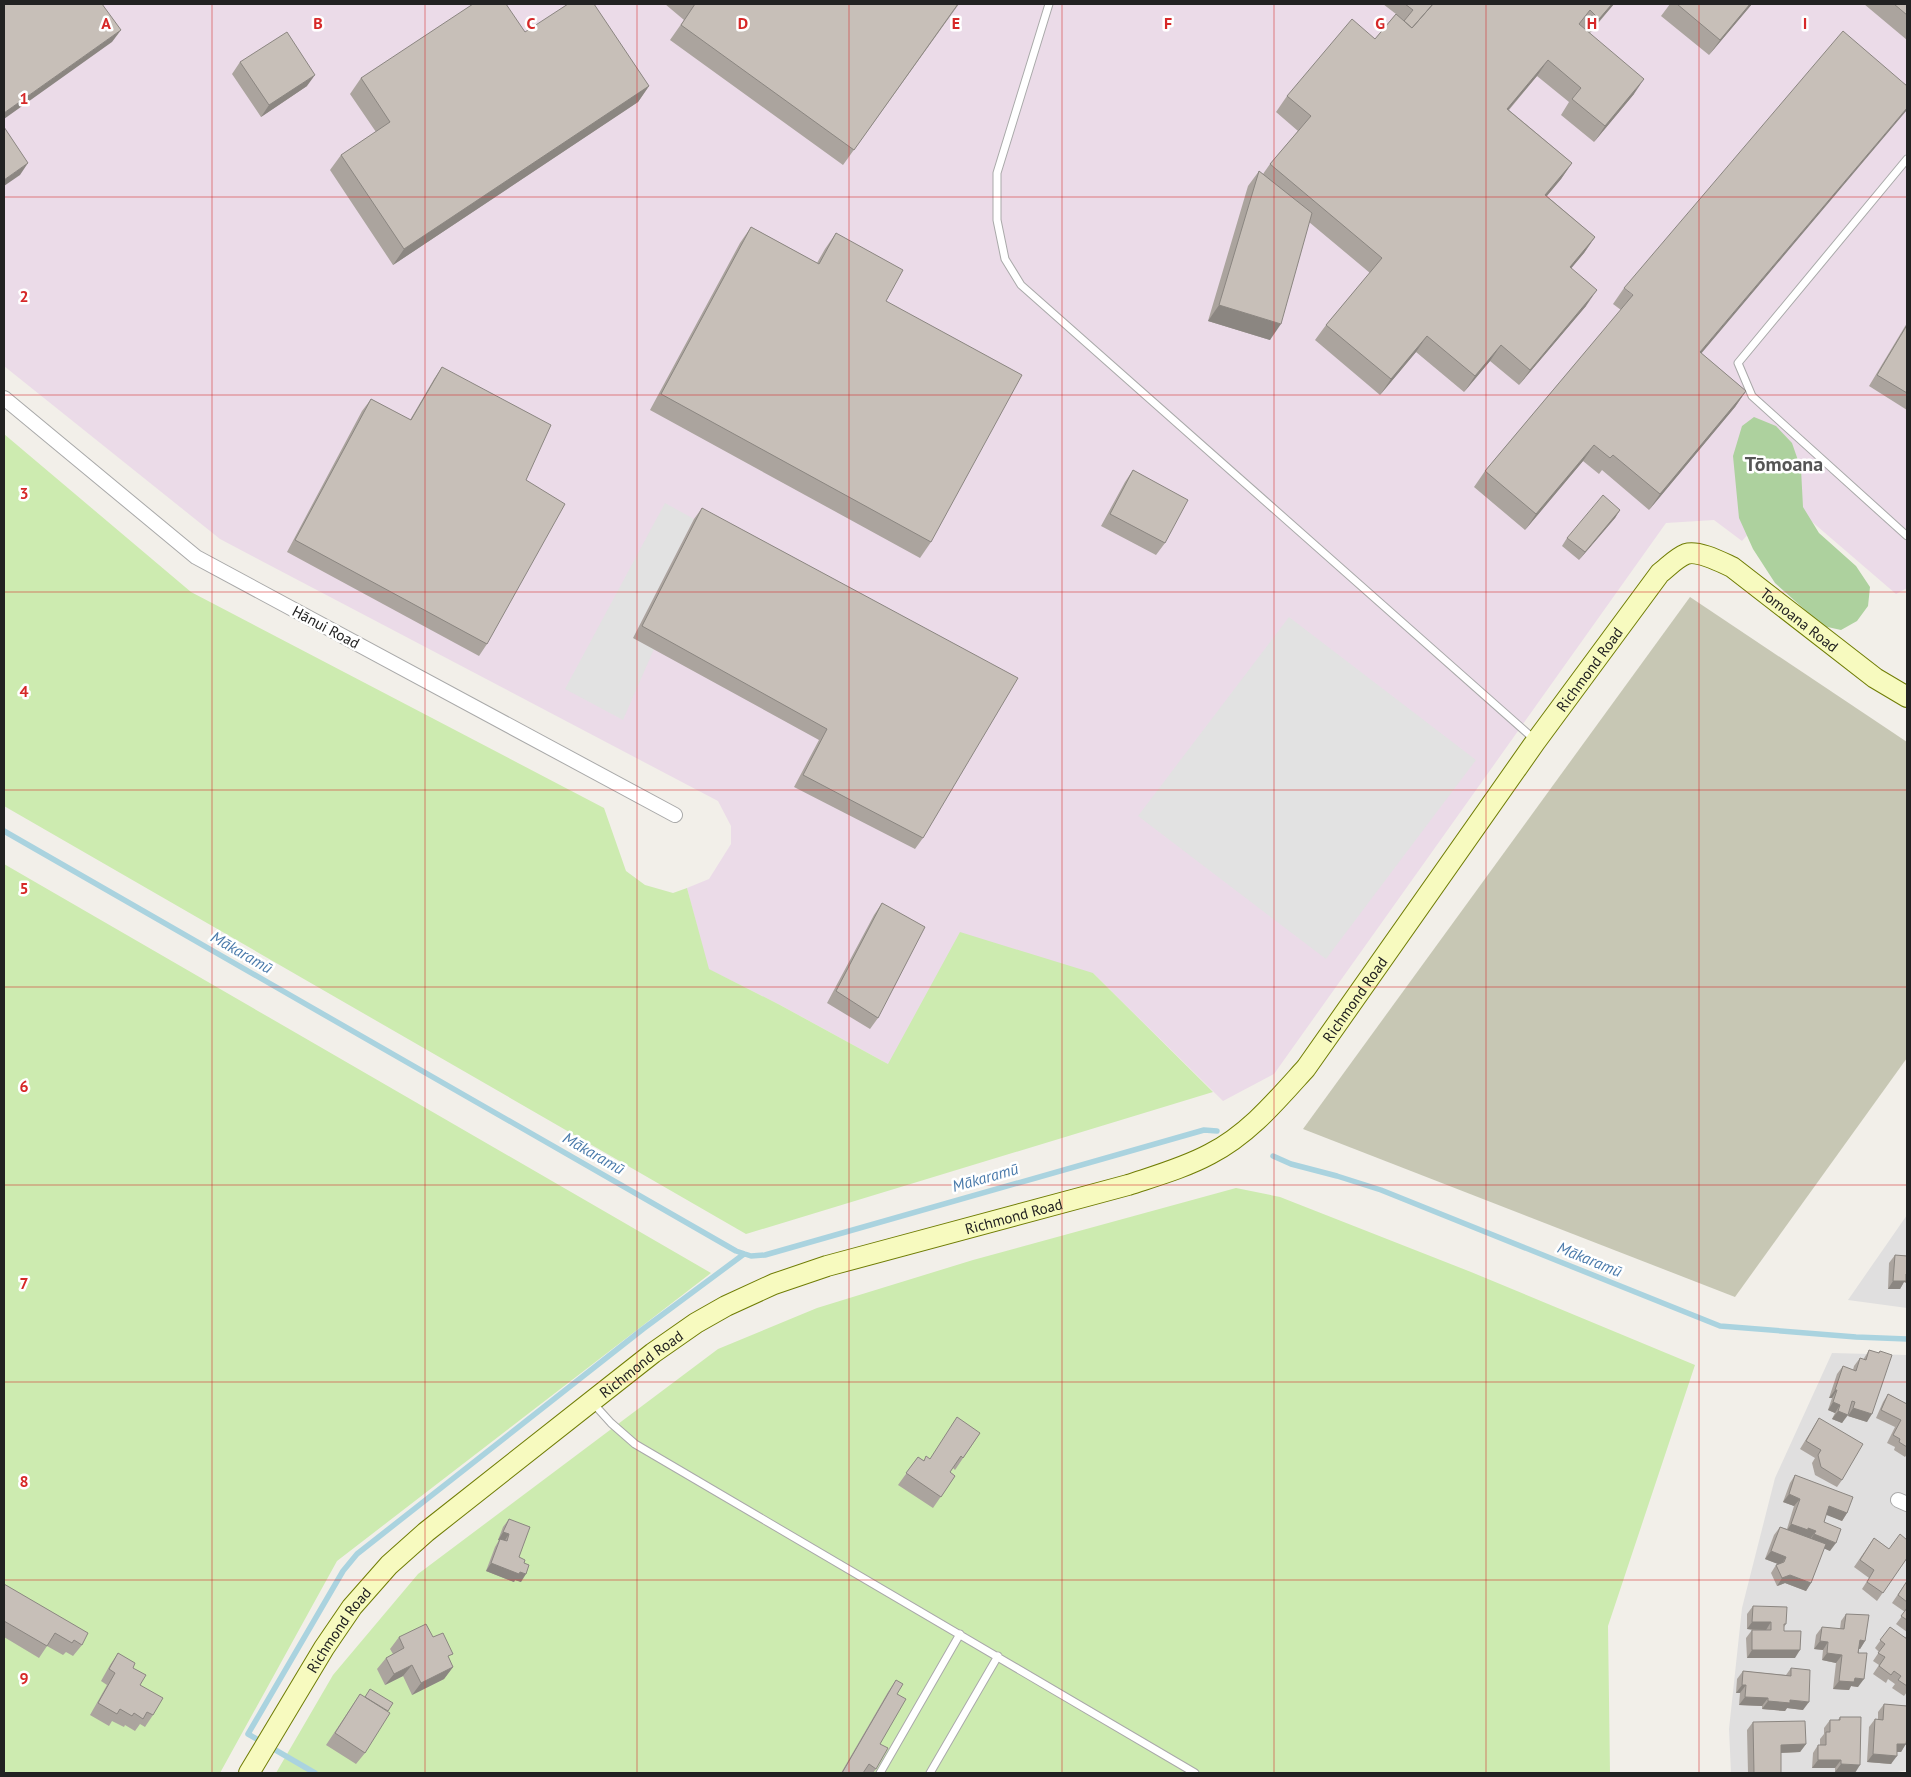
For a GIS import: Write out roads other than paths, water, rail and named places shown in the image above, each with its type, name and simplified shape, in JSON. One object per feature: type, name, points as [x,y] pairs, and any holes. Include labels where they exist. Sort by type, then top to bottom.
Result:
[{"type":"street","name":"Hānui Road","points":[[4,398],[196,557],[675,815]]},
{"type":"street","name":"Richmond Road","points":[[249,1773],[324,1648],[352,1606],[389,1565],[426,1532],[592,1401],[653,1353],[696,1323],[726,1306],[774,1284],[827,1266],[1159,1175],[1210,1155],[1252,1126],[1271,1108],[1306,1068],[1536,741],[1660,573],[1677,559],[1688,553]]},
{"type":"street","name":"Tomoana Road","points":[[1688,553],[1707,556],[1732,567],[1875,678],[1907,697]]},
{"type":"lane","points":[[1049,4],[997,173],[997,220],[1005,258],[1021,286],[1536,741]]},
{"type":"lane","points":[[1907,159],[1738,363],[1752,396],[1907,536]]},
{"type":"lane","points":[[592,1401],[611,1424],[634,1444],[1195,1773]]},
{"type":"lane","points":[[880,1773],[960,1634]]},
{"type":"lane","points":[[930,1773],[998,1656]]},
{"type":"waterway","name":"Mākaramū","points":[[4,831],[736,1251],[751,1256],[765,1255],[1204,1130],[1217,1131]]},
{"type":"waterway","name":"Mākaramū","points":[[1273,1156],[1291,1164],[1381,1190],[1720,1326],[1856,1337],[1907,1339]]},
{"type":"waterway","points":[[315,1773],[248,1734],[343,1571],[357,1554],[643,1329],[744,1254]]},
{"type":"district","name":"Tōmoana","points":[[1784,464]]}]
